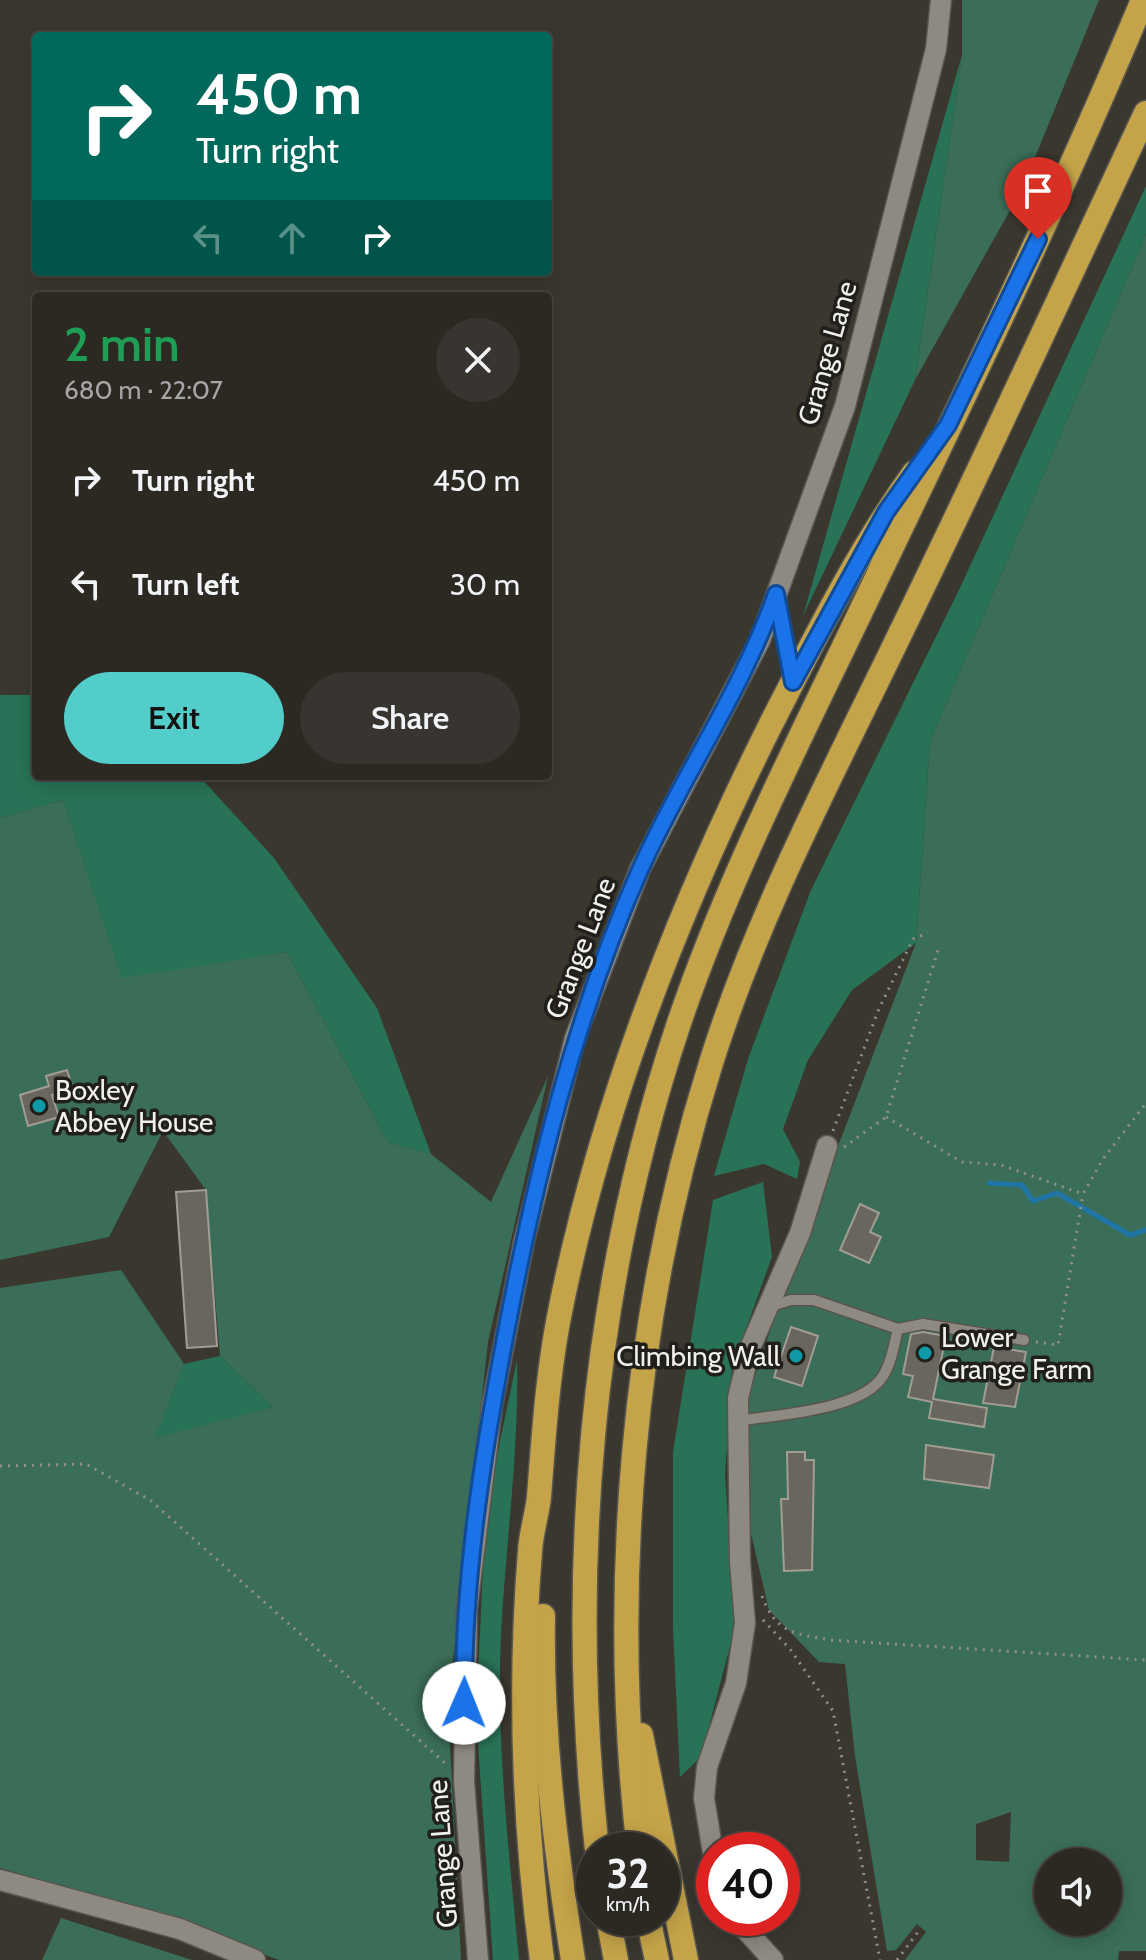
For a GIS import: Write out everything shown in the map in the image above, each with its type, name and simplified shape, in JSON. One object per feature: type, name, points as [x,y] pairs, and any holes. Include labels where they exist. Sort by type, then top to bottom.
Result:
[{"type":"highway","points":[[596,1832],[583,1607],[589,1462],[603,1344],[640,1158],[678,1027],[710,938],[763,814],[1060,190],[1143,0]]},
{"type":"highway","points":[[637,1832],[631,1781],[627,1662],[632,1473],[660,1269],[710,1064],[785,872],[1146,113]]},
{"type":"highway","points":[[542,1960],[530,1854],[525,1745],[528,1570],[538,1502],[546,1404],[562,1302],[598,1159],[656,985],[690,898],[793,682],[886,512],[948,425]]},
{"type":"highway","points":[[538,1502],[544,1548],[545,1727],[559,1873],[573,1960]]},
{"type":"highway","points":[[627,1662],[686,1960]]},
{"type":"highway","points":[[611,1936],[616,1960]]},
{"type":"highway","points":[[652,1936],[657,1960]]},
{"type":"street","name":"Grange Lane","points":[[478,1960],[464,1781],[463,1677],[471,1554],[492,1406],[524,1241],[575,1038],[640,869],[760,640],[845,406],[936,49],[941,0]]},
{"type":"street","points":[[710,1832],[704,1798],[707,1767],[732,1695],[745,1619],[738,1398],[750,1348],[800,1233],[825,1152]]},
{"type":"street","points":[[0,1880],[180,1929],[255,1960]]},
{"type":"street","points":[[751,1936],[773,1960]]},
{"type":"lane","points":[[776,594],[793,682]]},
{"type":"lane","points":[[766,1308],[791,1300],[814,1300],[898,1329],[923,1324],[1024,1340]]},
{"type":"lane","points":[[739,1421],[832,1405],[859,1396],[882,1379],[898,1329]]},
{"type":"path","points":[[825,1152],[878,1011],[913,939],[928,933]]},
{"type":"path","points":[[825,1152],[859,1140],[886,1117],[939,947]]},
{"type":"path","points":[[1024,1340],[1058,1345],[1083,1194],[1103,1159],[1146,1103]]},
{"type":"path","points":[[886,1117],[962,1162],[1001,1165],[1083,1194]]},
{"type":"path","points":[[0,1466],[86,1464],[150,1500],[464,1781]]},
{"type":"path","points":[[745,1619],[758,1610],[756,1595],[763,1596],[766,1611],[777,1624],[795,1634],[831,1640],[1146,1660]]},
{"type":"path","points":[[745,1619],[760,1617],[790,1649],[833,1711],[880,1960]]},
{"type":"path","points":[[897,1960],[918,1932]]},
{"type":"green space","points":[[962,0],[1099,0],[1023,187],[915,380],[962,55]]},
{"type":"green space","points":[[962,55],[915,380],[803,616]]},
{"type":"green space","points":[[1146,186],[1146,234],[930,741],[916,943],[852,990],[808,1060],[783,1129],[800,1162],[797,1179],[764,1164],[714,1176],[748,1059],[811,890],[958,592]]},
{"type":"green space","points":[[1146,234],[1146,1951],[1119,1951],[1118,1960],[905,1960],[926,1932],[917,1924],[896,1950],[887,1951],[855,1756],[845,1664],[819,1662],[769,1610],[749,1525],[746,1403],[790,1271],[916,943],[930,741]],"holes":[[[1011,1812],[1009,1862],[976,1860],[976,1824]]]},
{"type":"green space","points":[[0,695],[32,695],[32,780],[203,780],[274,858],[377,1008],[431,1154],[388,1142],[287,952],[122,978],[63,800],[0,818]]},
{"type":"green space","points":[[63,800],[122,977],[287,952],[388,1142],[431,1154],[491,1202],[548,1076],[488,1342],[448,1705],[461,1960],[279,1960],[137,1908],[0,1868],[0,1288],[121,1270],[184,1364],[156,1437],[273,1407],[220,1356],[206,1190],[163,1131],[109,1237],[0,1260],[0,818]]},
{"type":"green space","points":[[763,1182],[772,1257],[732,1367],[725,1474],[735,1627],[701,1757],[680,1777],[673,1629],[673,1452],[713,1200]]},
{"type":"green space","points":[[220,1356],[273,1407],[155,1438],[184,1364]]},
{"type":"green space","points":[[517,1360],[516,1429],[501,1633],[500,1715],[519,1960],[493,1960],[476,1715],[486,1508]]},
{"type":"green space","points":[[61,1918],[192,1960],[42,1960]]},
{"type":"building","name":"Boxley Abbey House","points":[[67,1070],[73,1089],[52,1095],[59,1117],[28,1126],[20,1095],[49,1086],[46,1076]]},
{"type":"building","points":[[206,1190],[217,1346],[187,1348],[176,1192]]},
{"type":"building","points":[[860,1204],[879,1213],[870,1232],[881,1237],[869,1263],[840,1250]]},
{"type":"building","name":"Climbing Wall","points":[[791,1327],[818,1336],[802,1386],[774,1377]]},
{"type":"building","points":[[923,1332],[946,1336],[933,1399],[987,1408],[984,1427],[929,1418],[932,1402],[908,1397],[913,1376],[903,1374],[911,1334]]},
{"type":"building","points":[[994,1347],[1026,1352],[1015,1407],[983,1403]]},
{"type":"building","points":[[926,1445],[994,1455],[989,1488],[924,1479]]},
{"type":"building","points":[[787,1452],[805,1452],[805,1460],[814,1460],[812,1570],[784,1571],[781,1499],[788,1499]]},
{"type":"waterway","points":[[989,1183],[1022,1185],[1033,1201],[1057,1193],[1130,1235],[1146,1230]]},
{"type":"place","name":"Boxley Abbey House","points":[[39,1106]]},
{"type":"place","name":"Lower Grange Farm","points":[[925,1353]]},
{"type":"place","name":"Climbing Wall","points":[[796,1356]]},
{"type":"route","points":[[464,1703],[471,1554],[492,1406],[524,1241],[575,1038],[640,869],[760,640],[776,594],[793,682],[886,512],[948,425],[1038,239]]}]
